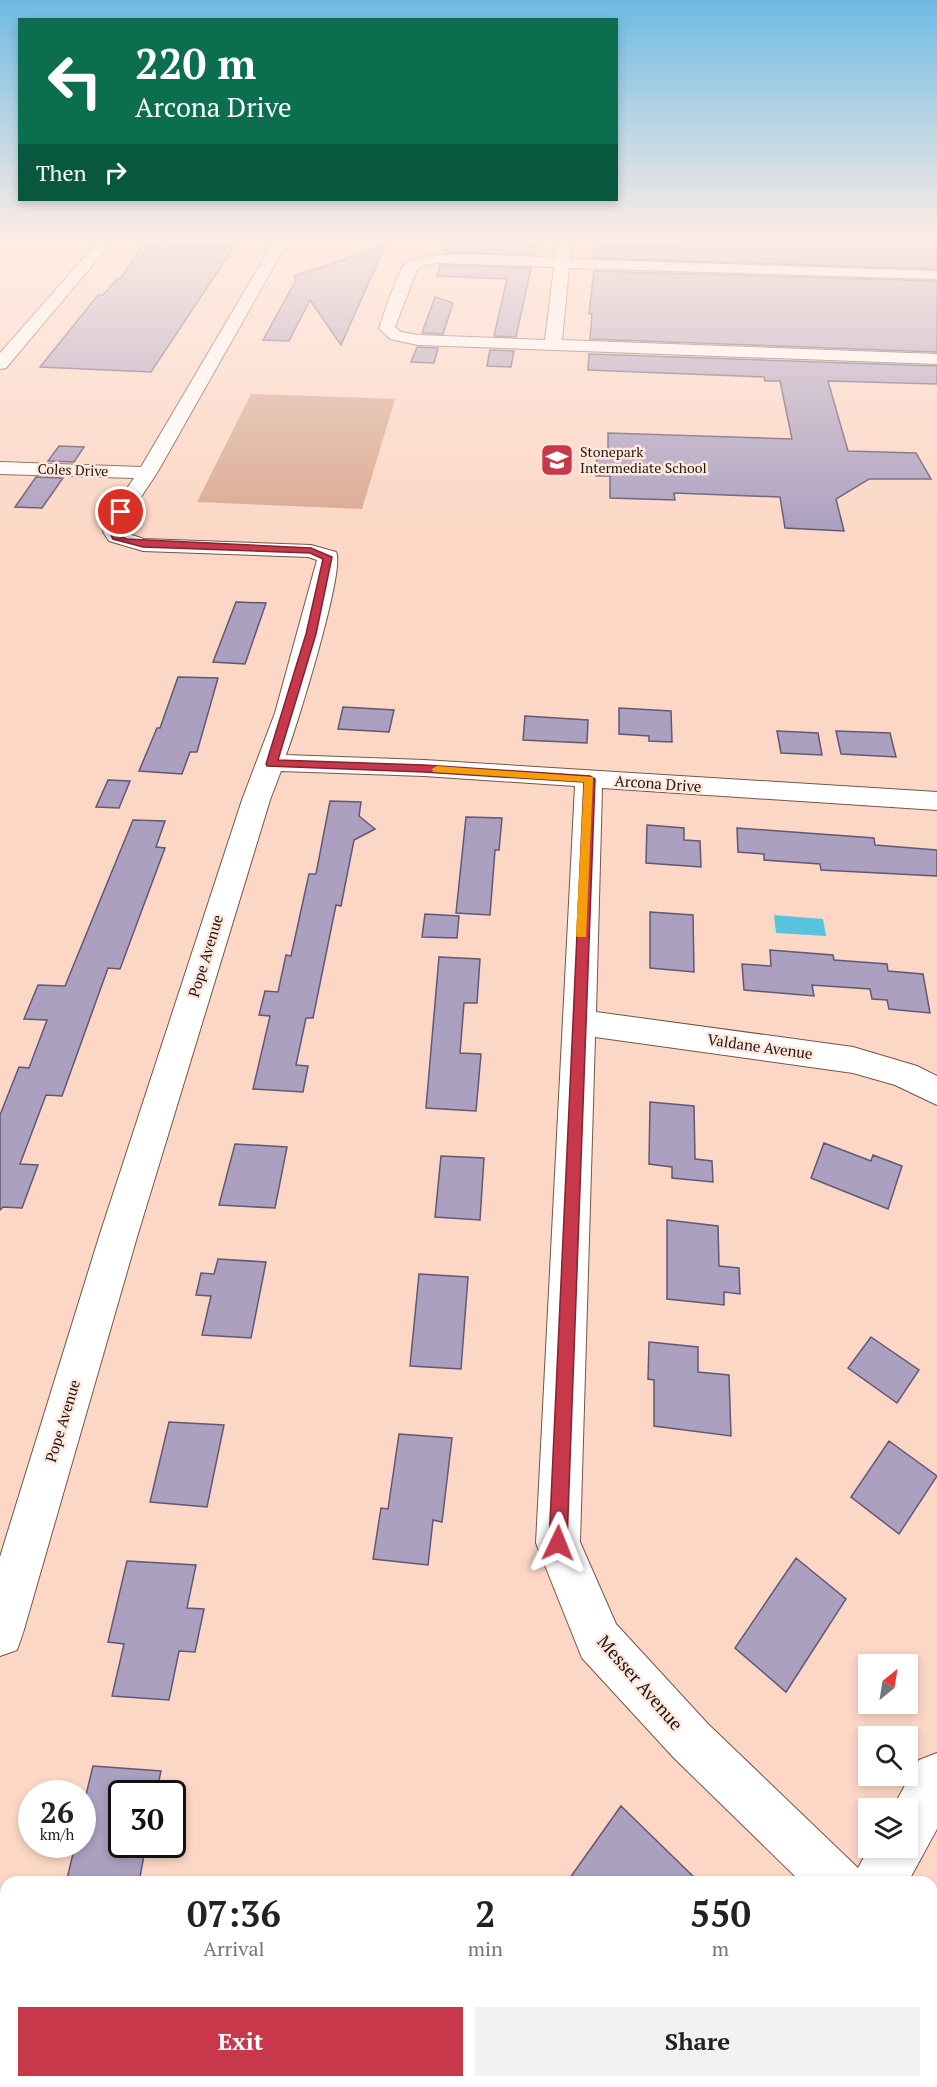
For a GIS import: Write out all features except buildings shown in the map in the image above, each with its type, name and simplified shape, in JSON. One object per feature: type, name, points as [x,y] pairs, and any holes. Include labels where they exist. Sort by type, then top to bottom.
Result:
[{"type":"street","points":[[0,364],[26,333]]},
{"type":"street","points":[[147,473],[228,333]]},
{"type":"street","points":[[393,333],[417,340],[937,359]]},
{"type":"street","points":[[553,345],[554,333]]},
{"type":"street","name":"Coles Drive","points":[[0,468],[147,473]]},
{"type":"street","name":"Pope Avenue","points":[[0,1633],[125,1215],[311,634],[328,557],[311,551],[143,545],[116,537],[113,531],[115,523],[147,473]]},
{"type":"street","name":"Arcona Drive","points":[[271,764],[424,768],[937,801]]},
{"type":"street","name":"Messer Avenue","points":[[590,779],[578,1022],[558,1543],[599,1641],[691,1741],[832,1876]]},
{"type":"street","name":"Valdane Avenue","points":[[578,1022],[853,1060],[905,1075],[937,1091]]},
{"type":"street","points":[[918,1813],[937,1778]]},
{"type":"street","points":[[882,1876],[892,1858]]},
{"type":"shaded area","points":[[251,394],[395,399],[362,509],[197,502]]},
{"type":"water","points":[[774,915],[823,919],[826,936],[776,933]]},
{"type":"slow traffic","points":[[437,769],[590,779],[582,934]]},
{"type":"place","name":"Stonepark Intermediate School","points":[[557,460]]},
{"type":"route","points":[[121,512],[113,531],[116,537],[143,545],[311,551],[328,557],[311,634],[271,764],[424,768],[590,779],[578,1022],[558,1543]]}]
